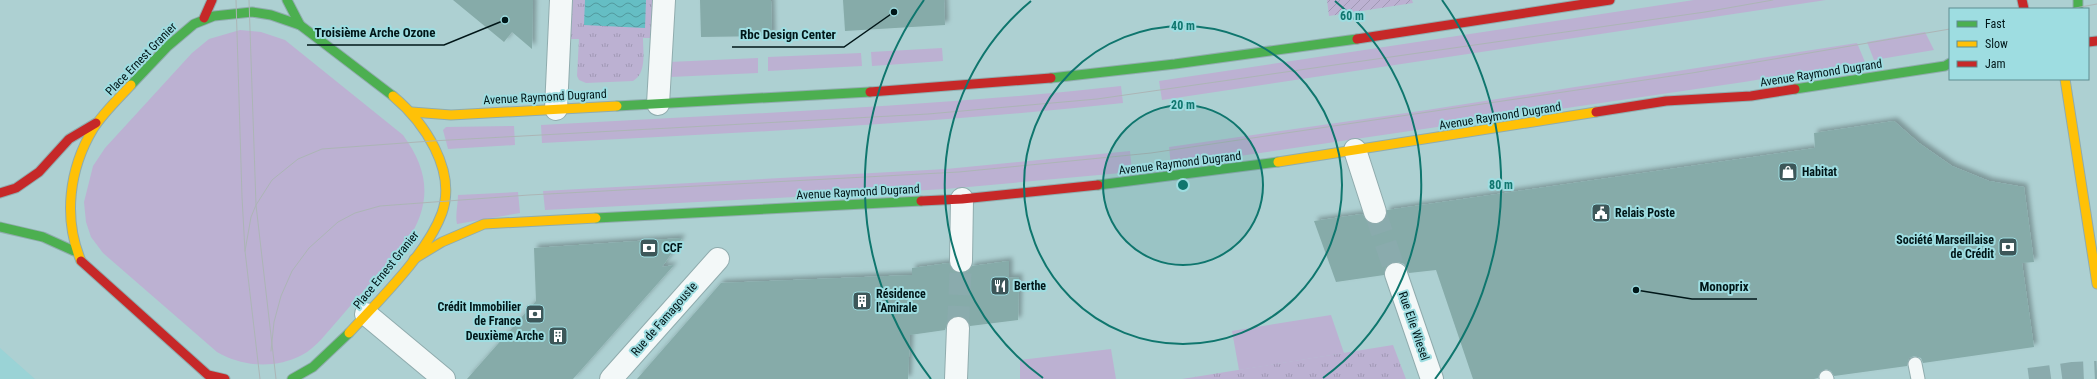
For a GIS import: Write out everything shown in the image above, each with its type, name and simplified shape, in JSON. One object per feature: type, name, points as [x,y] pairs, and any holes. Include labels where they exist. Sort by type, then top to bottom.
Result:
[{"type":"main road","points":[[204,18],[212,0]]},
{"type":"main road","points":[[287,0],[300,25]]},
{"type":"main road","name":"Avenue Raymond Dugrand","points":[[412,112],[451,115],[898,91],[1030,80],[1169,65],[1508,17],[1610,0]]},
{"type":"main road","name":"Place Ernest Granier","points":[[225,379],[210,377],[81,262],[74,251],[70,228],[70,194],[81,154],[96,124],[182,33],[204,18],[249,13],[278,16],[300,25],[412,112],[431,141],[443,174],[445,201],[434,229],[414,259],[366,314],[314,369],[302,376],[292,379]]},
{"type":"main road","name":"Avenue Raymond Dugrand","points":[[414,259],[442,242],[484,224],[962,199],[1203,173],[1666,102],[1751,96],[1945,66],[1949,64]]},
{"type":"main road","points":[[2065,80],[2097,284]]},
{"type":"main road","points":[[0,193],[16,188],[39,172],[69,139],[96,124]]},
{"type":"main road","points":[[0,227],[24,232],[53,241],[74,251]]},
{"type":"main road","points":[[311,379],[314,369]]},
{"type":"street","points":[[556,109],[561,0]]},
{"type":"street","points":[[658,104],[664,0]]},
{"type":"street","points":[[1355,150],[1375,212]]},
{"type":"street","points":[[961,261],[962,199]]},
{"type":"street","points":[[0,240],[24,232]]},
{"type":"street","name":"Rue de Famagouste","points":[[611,379],[718,259]]},
{"type":"street","name":"Rue Elie Wiesel","points":[[1396,274],[1432,379]]},
{"type":"street","points":[[366,314],[444,379]]},
{"type":"street","points":[[956,379],[958,328]]},
{"type":"lane","points":[[1915,364],[1918,379]]},
{"type":"shaded area","points":[[0,348],[35,379],[0,379]]},
{"type":"green space","points":[[569,0],[657,0],[655,38],[643,38],[644,56],[642,68],[640,73],[633,81],[586,83],[579,80],[577,76],[579,39],[567,39]]},
{"type":"green space","points":[[1327,0],[1412,0],[1413,3],[1329,16]]},
{"type":"green space","points":[[1694,0],[1826,0],[1162,100],[1159,81]]},
{"type":"green space","points":[[240,30],[261,32],[285,40],[403,135],[419,162],[423,175],[424,201],[414,229],[406,243],[317,344],[302,355],[281,363],[248,363],[237,361],[217,352],[103,253],[91,237],[86,222],[84,202],[93,166],[105,148],[192,53],[209,39]]},
{"type":"green space","points":[[1925,32],[1934,50],[1874,60],[1867,42]]},
{"type":"green space","points":[[1857,43],[1865,62],[1744,82],[1171,166],[1169,147],[1427,110]]},
{"type":"green space","points":[[942,48],[943,61],[872,66],[871,52]]},
{"type":"green space","points":[[861,53],[862,66],[768,71],[768,57]]},
{"type":"green space","points":[[758,58],[758,73],[670,77],[669,62]]},
{"type":"green space","points":[[1121,86],[1123,103],[978,117],[906,122],[542,143],[541,125],[904,105]]},
{"type":"green space","points":[[514,126],[515,145],[448,149],[443,130],[446,127]]},
{"type":"green space","points":[[1130,151],[1132,172],[946,189],[545,210],[543,191],[946,169]]},
{"type":"green space","points":[[518,192],[520,213],[457,224],[456,217],[458,195]]},
{"type":"green space","points":[[1331,315],[1344,353],[1239,370],[1232,331]]},
{"type":"green space","points":[[1393,345],[1406,379],[1182,379]]},
{"type":"green space","points":[[1111,349],[1116,379],[1020,379],[1020,360]]},
{"type":"water","points":[[585,0],[646,0],[645,28],[584,25]]},
{"type":"building","points":[[453,0],[533,0],[532,49],[512,32],[504,42]]},
{"type":"building","points":[[700,0],[771,0],[772,36],[701,37]]},
{"type":"building","points":[[843,0],[944,0],[945,25],[845,31]]},
{"type":"building","points":[[1894,121],[1919,143],[1952,166],[1989,181],[2024,187],[2034,262],[2022,263],[2034,347],[1923,363],[1921,358],[1914,356],[1909,358],[1907,366],[1834,376],[1831,371],[1826,369],[1820,372],[1818,378],[1814,379],[1473,379],[1436,270],[1409,273],[1404,264],[1392,262],[1386,266],[1384,275],[1336,282],[1314,221],[1362,214],[1367,221],[1372,224],[1378,224],[1384,220],[1387,210],[1815,148],[1814,133]]},
{"type":"building","name":"Deuxième Arche","points":[[682,238],[662,267],[674,265],[573,379],[467,379],[536,301],[534,248]]},
{"type":"building","name":"Résidence l'Amirale","points":[[1009,261],[1009,278],[1019,277],[1018,320],[970,326],[965,318],[958,316],[952,317],[948,321],[945,330],[910,335],[908,379],[637,379],[721,283],[912,275],[912,268],[949,263],[954,271],[961,273],[967,272],[972,266]]},
{"type":"tunnel","points":[[1375,212],[1396,274]]},
{"type":"tunnel","points":[[958,328],[961,261]]},
{"type":"tunnel","points":[[2029,379],[2073,373],[2097,372]]},
{"type":"tram line","points":[[236,0],[245,251],[260,379]]},
{"type":"tram line","points":[[249,0],[256,205],[276,379]]},
{"type":"tram line","points":[[245,251],[251,217],[256,205],[272,180],[298,159],[322,149],[431,141],[928,114],[1097,99],[1705,12],[1773,0]]},
{"type":"tram line","points":[[2075,8],[2097,4]]},
{"type":"tram line","points":[[271,351],[274,322],[281,296],[292,271],[309,248],[338,222],[355,213],[380,206],[529,195],[959,172],[1151,153],[1692,73],[1949,29]]},
{"type":"traffic: fast","points":[[287,0],[300,25]]},
{"type":"traffic: fast","points":[[2078,0],[2078,8]]},
{"type":"traffic: fast","points":[[131,85],[168,46],[194,24],[214,16],[252,12],[271,15],[300,25],[393,96]]},
{"type":"traffic: fast","points":[[1051,78],[1175,64],[1357,39]]},
{"type":"traffic: fast","points":[[1795,89],[1945,66],[1949,64]]},
{"type":"traffic: fast","points":[[617,106],[870,92]]},
{"type":"traffic: fast","points":[[1098,185],[1278,162]]},
{"type":"traffic: fast","points":[[596,218],[921,201]]},
{"type":"traffic: fast","points":[[0,227],[43,237],[74,251]]},
{"type":"traffic: fast","points":[[292,379],[313,367],[349,333]]},
{"type":"traffic: slow","points":[[2065,80],[2097,284]]},
{"type":"traffic: slow","points":[[81,261],[75,245],[71,211],[71,194],[78,160],[97,123],[131,85]]},
{"type":"traffic: slow","points":[[349,333],[414,260],[435,229],[442,213],[445,197],[445,180],[435,148],[416,119],[393,96]]},
{"type":"traffic: slow","points":[[412,112],[451,115],[617,106]]},
{"type":"traffic: slow","points":[[1278,162],[1596,112]]},
{"type":"traffic: slow","points":[[414,259],[442,242],[484,224],[596,218]]},
{"type":"traffic: jam","points":[[204,18],[212,0]]},
{"type":"traffic: jam","points":[[1357,39],[1610,0]]},
{"type":"traffic: jam","points":[[2022,0],[2024,8]]},
{"type":"traffic: jam","points":[[2089,42],[2097,41]]},
{"type":"traffic: jam","points":[[870,92],[1051,78]]},
{"type":"traffic: jam","points":[[1596,112],[1666,101],[1751,96],[1795,89]]},
{"type":"traffic: jam","points":[[0,193],[16,188],[39,172],[69,139],[96,123]]},
{"type":"traffic: jam","points":[[921,201],[962,199],[1098,185]]},
{"type":"traffic: jam","points":[[81,261],[208,375],[225,379]]},
{"type":"place","name":"Rbc Design Center","points":[[894,12]]},
{"type":"place","name":"Troisième Arche Ozone","points":[[505,20]]},
{"type":"place","name":"Habitat","points":[[1788,172]]},
{"type":"place","name":"Relais Poste","points":[[1601,213]]},
{"type":"place","name":"Société Marseillaise de Crédit","points":[[2008,247]]},
{"type":"place","name":"CCF","points":[[649,248]]},
{"type":"place","name":"Berthe","points":[[1000,286]]},
{"type":"place","name":"Monoprix","points":[[1636,290]]},
{"type":"place","name":"Résidence l'Amirale","points":[[862,301]]},
{"type":"place","name":"Crédit Immobilier de France","points":[[535,314]]},
{"type":"place","name":"Deuxième Arche","points":[[558,336]]}]
